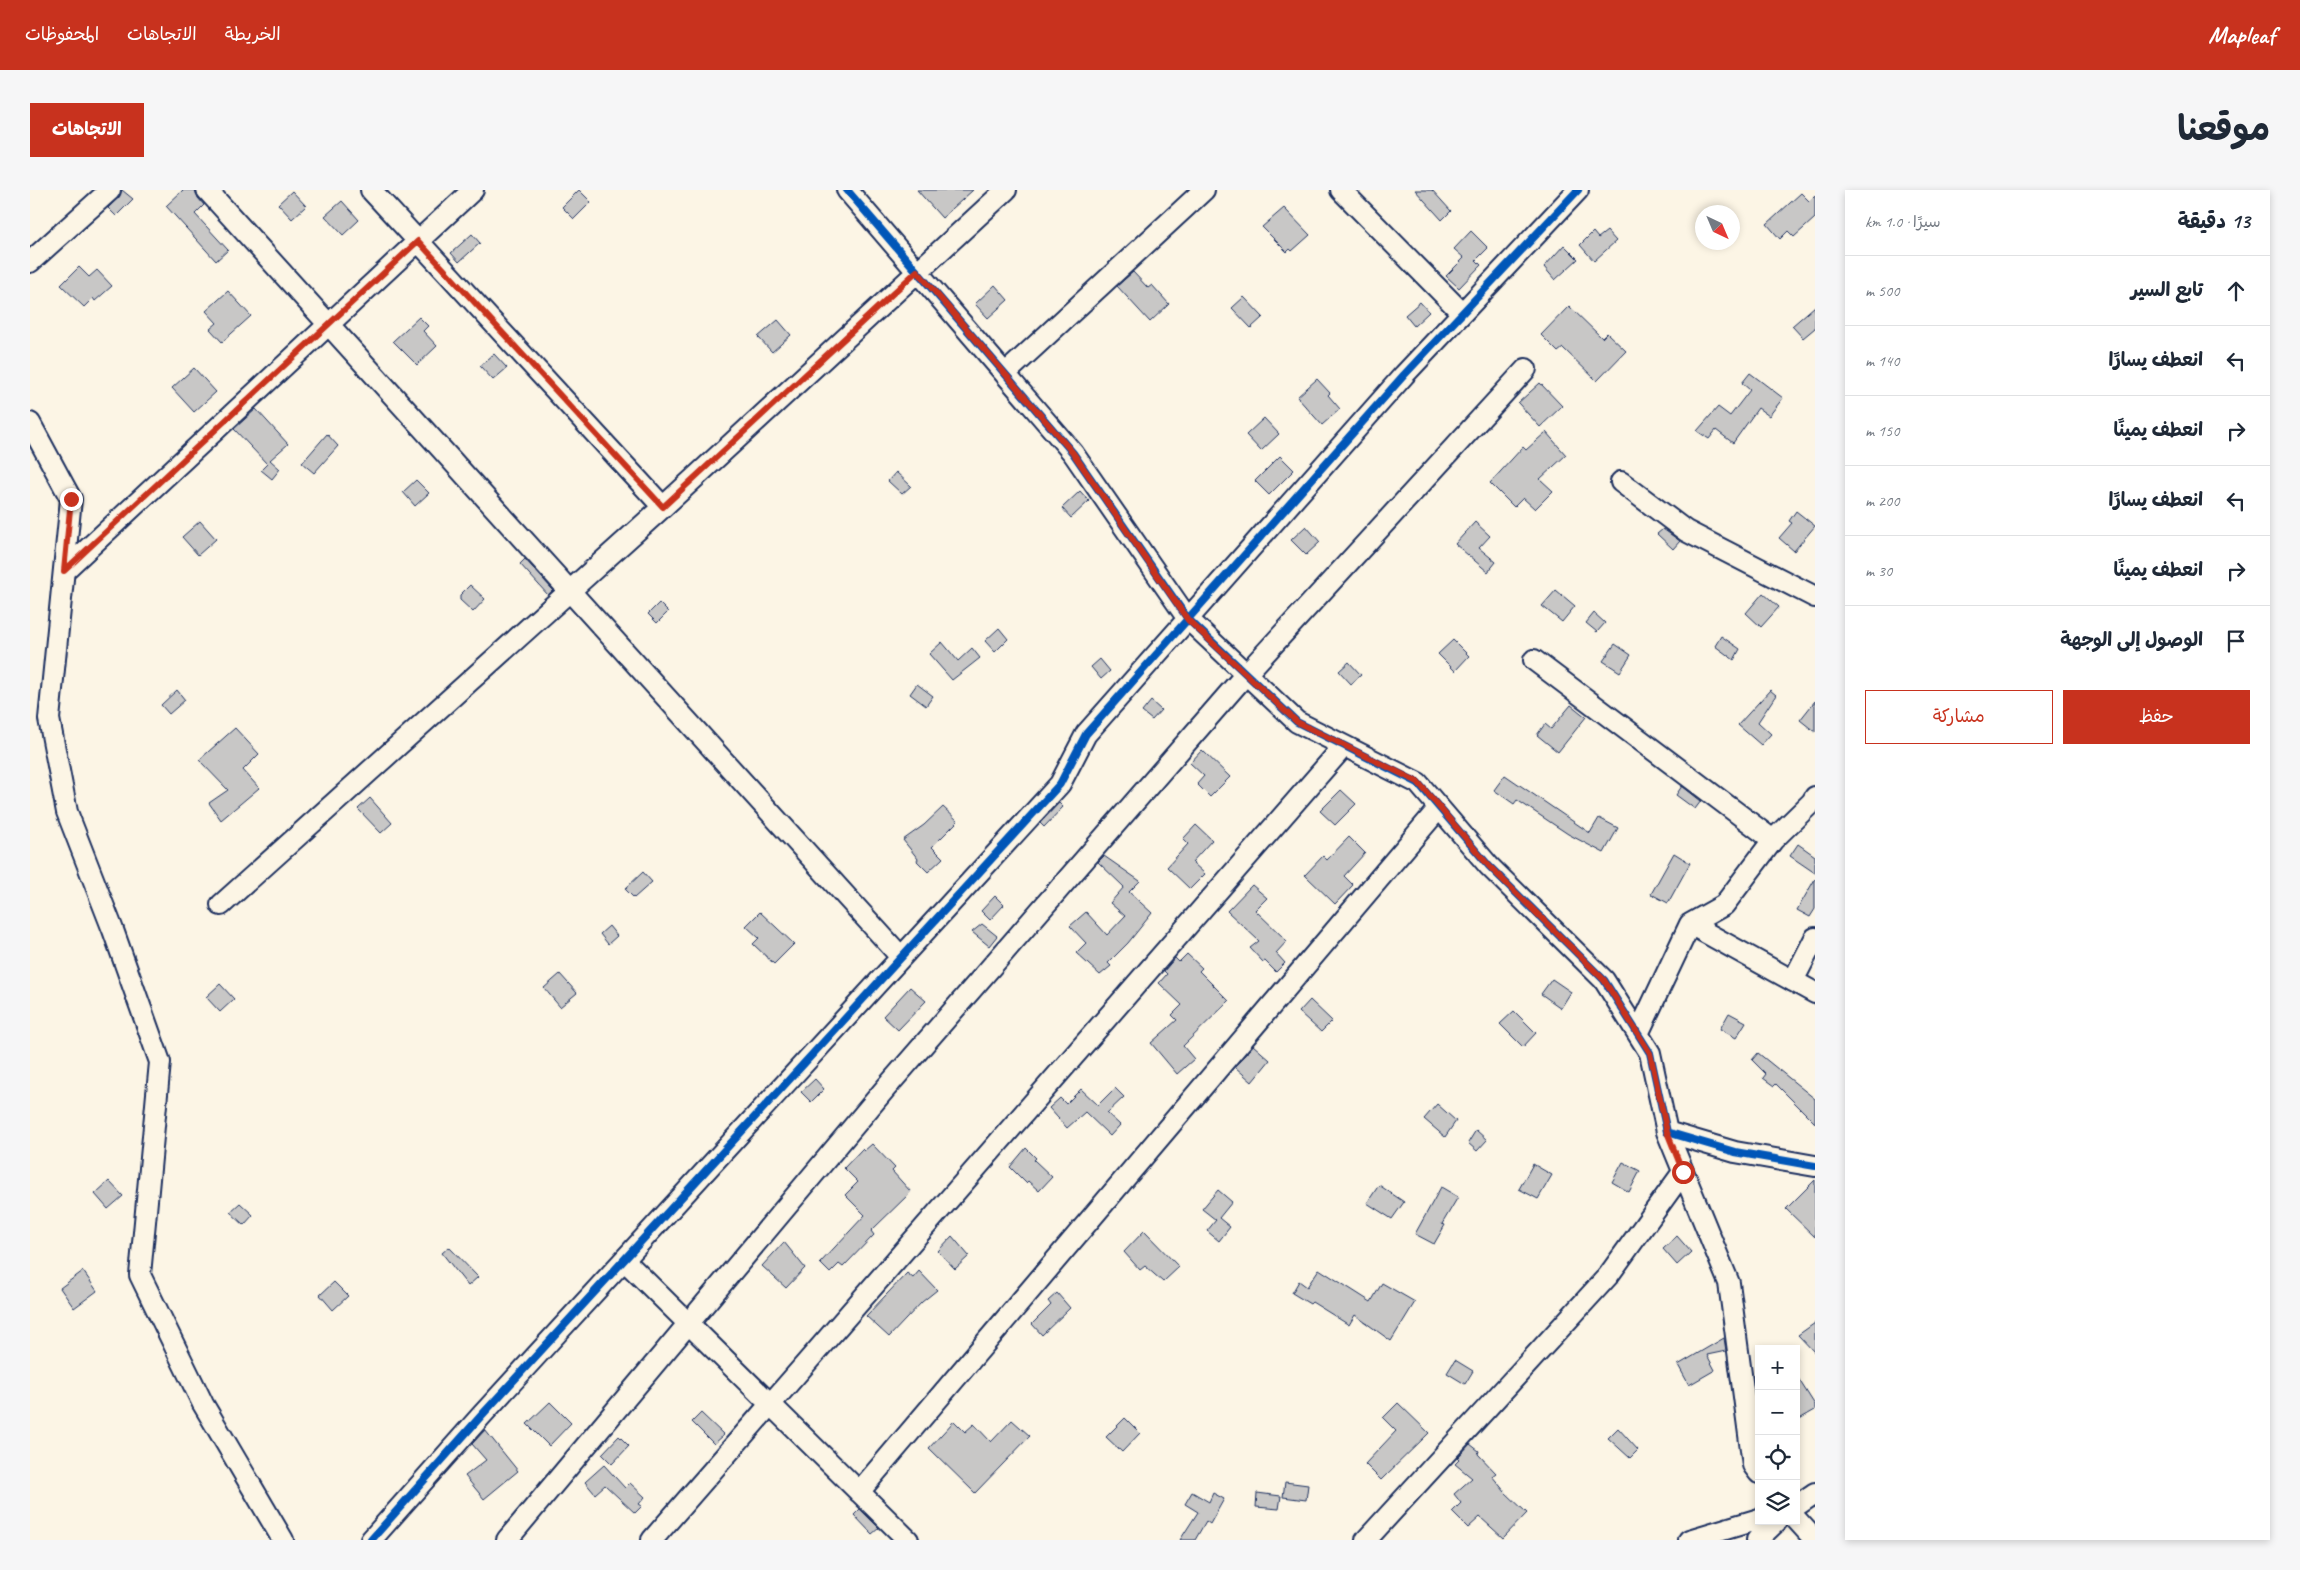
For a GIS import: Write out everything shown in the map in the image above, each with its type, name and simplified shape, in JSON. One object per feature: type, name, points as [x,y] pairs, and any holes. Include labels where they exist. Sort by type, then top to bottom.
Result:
[{"type":"street","points":[[30,262],[110,190]]},
{"type":"street","points":[[207,190],[901,957]]},
{"type":"street","points":[[371,190],[663,507]]},
{"type":"street","points":[[64,571],[473,190]]},
{"type":"street","points":[[847,190],[1073,453],[1188,620],[1297,722],[1418,782],[1489,866],[1604,980],[1650,1053],[1667,1132],[1729,1284],[1753,1465],[1755,1468]]},
{"type":"street","points":[[221,905],[663,507],[1006,190]]},
{"type":"street","points":[[1005,374],[1204,190]]},
{"type":"street","points":[[1341,190],[1462,313]]},
{"type":"street","points":[[371,1540],[624,1260],[1060,784],[1086,734],[1404,375],[1578,190]]},
{"type":"street","points":[[508,1540],[891,1082],[1246,674],[1526,369]]},
{"type":"street","points":[[30,423],[71,499],[49,718],[67,812],[113,930],[160,1062],[140,1275],[203,1404],[283,1540]]},
{"type":"street","points":[[1622,482],[1686,531],[1815,597]]},
{"type":"street","points":[[1534,660],[1773,840]]},
{"type":"street","points":[[652,1540],[1344,746]]},
{"type":"street","points":[[1638,1034],[1690,924],[1724,904],[1773,840],[1814,801]]},
{"type":"street","points":[[859,1492],[1440,808]]},
{"type":"street","points":[[1690,924],[1815,993]]},
{"type":"street","points":[[1793,981],[1815,938]]},
{"type":"street","points":[[1667,1132],[1734,1152],[1815,1166]]},
{"type":"street","points":[[1366,1540],[1608,1276],[1683,1172]]},
{"type":"street","points":[[624,1260],[908,1540]]},
{"type":"street","points":[[1800,1503],[1815,1494]]},
{"type":"street","points":[[1689,1540],[1755,1520]]},
{"type":"street","points":[[1800,1523],[1815,1540]]},
{"type":"street","points":[[1757,1540],[1773,1525]]},
{"type":"building","points":[[122,190],[133,199],[116,216],[108,208],[118,198]]},
{"type":"building","points":[[183,190],[195,190],[198,198],[204,205],[195,214],[228,250],[216,261],[166,206]]},
{"type":"building","points":[[579,190],[591,202],[574,219],[562,207]]},
{"type":"building","points":[[917,190],[973,190],[942,218]]},
{"type":"building","points":[[1415,190],[1432,190],[1451,211],[1442,220]]},
{"type":"building","points":[[292,191],[306,206],[292,219],[278,204]]},
{"type":"building","points":[[1801,193],[1809,201],[1815,195],[1815,218],[1794,237],[1788,231],[1780,239],[1767,224]]},
{"type":"building","points":[[342,201],[359,220],[343,235],[325,216]]},
{"type":"building","points":[[1284,208],[1310,235],[1292,251],[1290,249],[1287,252],[1262,227]]},
{"type":"building","points":[[1471,231],[1488,248],[1476,260],[1481,265],[1459,288],[1446,276],[1464,258],[1454,249]]},
{"type":"building","points":[[1607,231],[1616,241],[1594,261],[1580,245],[1593,232],[1598,238]]},
{"type":"building","points":[[472,234],[480,243],[459,262],[451,253]]},
{"type":"building","points":[[1564,245],[1578,259],[1555,280],[1544,267]]},
{"type":"building","points":[[79,267],[89,277],[97,270],[112,286],[95,301],[93,298],[84,307],[61,285]]},
{"type":"building","points":[[1133,272],[1148,288],[1152,285],[1169,304],[1150,322],[1117,286]]},
{"type":"building","points":[[995,285],[1008,300],[988,318],[975,304]]},
{"type":"building","points":[[228,291],[251,316],[222,342],[210,329],[217,323],[206,311]]},
{"type":"building","points":[[1244,297],[1263,317],[1251,328],[1232,308]]},
{"type":"building","points":[[1420,302],[1429,312],[1414,326],[1405,315]]},
{"type":"building","points":[[1569,306],[1602,338],[1607,333],[1626,351],[1597,381],[1563,348],[1558,352],[1541,335]]},
{"type":"building","points":[[1815,306],[1815,328],[1803,338],[1792,326]]},
{"type":"building","points":[[419,317],[428,326],[423,331],[437,346],[417,365],[393,341]]},
{"type":"building","points":[[778,320],[791,335],[772,352],[758,337]]},
{"type":"building","points":[[494,354],[507,368],[493,380],[480,366]]},
{"type":"building","points":[[194,368],[216,392],[194,412],[172,388]]},
{"type":"building","points":[[1750,373],[1783,398],[1769,416],[1758,408],[1733,443],[1716,430],[1709,439],[1697,431],[1718,407],[1730,416],[1750,390],[1742,383]]},
{"type":"building","points":[[1317,379],[1330,393],[1328,395],[1340,409],[1322,425],[1297,397]]},
{"type":"building","points":[[1540,383],[1562,406],[1540,427],[1518,403]]},
{"type":"building","points":[[256,409],[288,444],[270,460],[280,469],[272,479],[261,470],[267,464],[234,429]]},
{"type":"building","points":[[1264,418],[1279,434],[1261,451],[1246,435]]},
{"type":"building","points":[[1546,432],[1566,455],[1540,479],[1553,491],[1535,509],[1523,498],[1514,507],[1490,483],[1523,447],[1526,450]]},
{"type":"building","points":[[327,434],[338,446],[314,473],[302,463]]},
{"type":"building","points":[[1280,456],[1294,470],[1269,495],[1255,481]]},
{"type":"building","points":[[896,472],[911,486],[902,494],[888,481]]},
{"type":"building","points":[[416,480],[429,493],[415,506],[403,492]]},
{"type":"building","points":[[1080,491],[1089,501],[1071,518],[1062,508]]},
{"type":"building","points":[[1796,511],[1815,526],[1794,551],[1779,538],[1792,523],[1789,521]]},
{"type":"building","points":[[200,521],[216,539],[198,555],[182,537]]},
{"type":"building","points":[[1475,522],[1490,536],[1479,548],[1496,562],[1488,572],[1455,544]]},
{"type":"building","points":[[1306,526],[1320,542],[1306,555],[1291,540]]},
{"type":"building","points":[[1663,529],[1680,541],[1673,549],[1657,534]]},
{"type":"building","points":[[525,559],[553,590],[548,595],[520,564]]},
{"type":"building","points":[[470,585],[485,599],[473,612],[460,600],[460,595]]},
{"type":"building","points":[[1556,590],[1575,606],[1562,622],[1542,606]]},
{"type":"building","points":[[1763,593],[1779,607],[1761,627],[1746,613]]},
{"type":"building","points":[[659,603],[668,612],[657,623],[648,614]]},
{"type":"building","points":[[1594,613],[1605,623],[1597,632],[1586,623]]},
{"type":"building","points":[[999,628],[1008,639],[995,652],[985,641]]},
{"type":"building","points":[[1721,636],[1740,649],[1734,660],[1715,646]]},
{"type":"building","points":[[1453,640],[1469,656],[1455,671],[1438,654]]},
{"type":"building","points":[[942,642],[958,661],[972,648],[980,658],[952,680],[929,654]]},
{"type":"building","points":[[1615,644],[1631,655],[1620,672],[1603,661]]},
{"type":"building","points":[[1100,659],[1110,671],[1101,679],[1091,667]]},
{"type":"building","points":[[1349,662],[1361,675],[1351,684],[1339,671]]},
{"type":"building","points":[[917,684],[933,696],[926,706],[910,694]]},
{"type":"building","points":[[177,690],[185,700],[169,714],[161,705]]},
{"type":"building","points":[[1770,690],[1776,695],[1758,722],[1771,734],[1761,745],[1738,725]]},
{"type":"building","points":[[1151,701],[1161,710],[1152,720],[1142,712]]},
{"type":"building","points":[[1815,701],[1815,732],[1800,720]]},
{"type":"building","points":[[1571,705],[1586,717],[1558,752],[1537,735],[1545,724],[1551,729]]},
{"type":"building","points":[[235,728],[259,754],[243,770],[259,788],[221,820],[209,803],[228,790],[199,760]]},
{"type":"building","points":[[1202,750],[1230,777],[1210,797],[1197,784],[1204,776],[1190,763]]},
{"type":"building","points":[[1505,775],[1590,833],[1599,818],[1618,828],[1604,853],[1568,834],[1517,800],[1514,804],[1494,790]]},
{"type":"building","points":[[1682,786],[1701,801],[1695,809],[1676,795]]},
{"type":"building","points":[[1341,790],[1356,804],[1335,825],[1320,811]]},
{"type":"building","points":[[370,798],[392,823],[381,833],[358,809]]},
{"type":"building","points":[[1059,803],[1063,807],[1044,827],[1040,823]]},
{"type":"building","points":[[943,807],[958,821],[932,847],[943,858],[928,872],[917,861],[918,859],[903,840],[924,825]]},
{"type":"building","points":[[1196,825],[1212,840],[1192,862],[1205,874],[1190,889],[1167,867],[1188,844],[1183,839]]},
{"type":"building","points":[[1349,837],[1365,853],[1344,876],[1353,885],[1335,904],[1305,875],[1323,856],[1327,860]]},
{"type":"building","points":[[1798,844],[1815,856],[1815,873],[1790,856]]},
{"type":"building","points":[[1674,853],[1690,863],[1668,903],[1651,894]]},
{"type":"building","points":[[1104,856],[1140,881],[1129,892],[1152,913],[1128,943],[1108,963],[1111,966],[1100,975],[1076,953],[1086,943],[1070,926],[1086,912],[1107,935],[1125,916],[1110,903],[1124,887],[1098,862]]},
{"type":"building","points":[[643,872],[652,882],[634,898],[625,889]]},
{"type":"building","points":[[1815,879],[1815,909],[1810,917],[1797,910]]},
{"type":"building","points":[[1252,885],[1267,898],[1255,910],[1287,941],[1276,953],[1285,963],[1276,972],[1250,948],[1259,941],[1227,911]]},
{"type":"building","points":[[995,896],[1004,905],[990,920],[981,911]]},
{"type":"building","points":[[760,912],[794,944],[774,964],[753,944],[759,938],[746,926]]},
{"type":"building","points":[[982,924],[997,936],[989,946],[972,932]]},
{"type":"building","points":[[609,926],[617,936],[608,944],[600,934]]},
{"type":"building","points":[[1187,954],[1202,968],[1199,971],[1229,1001],[1183,1046],[1194,1059],[1177,1074],[1151,1043],[1177,1020],[1172,1015],[1182,1005],[1159,983],[1167,974],[1164,971],[1175,958],[1179,962]]},
{"type":"building","points":[[560,974],[577,993],[560,1007],[544,988]]},
{"type":"building","points":[[1552,979],[1571,992],[1561,1008],[1541,994]]},
{"type":"building","points":[[220,984],[234,999],[220,1012],[206,997]]},
{"type":"building","points":[[910,987],[926,1001],[898,1030],[883,1016]]},
{"type":"building","points":[[1310,1000],[1332,1021],[1321,1032],[1299,1012]]},
{"type":"building","points":[[1514,1011],[1536,1033],[1523,1047],[1500,1024]]},
{"type":"building","points":[[1729,1013],[1746,1022],[1736,1038],[1720,1029]]},
{"type":"building","points":[[1253,1045],[1270,1060],[1252,1082],[1235,1067]]},
{"type":"building","points":[[1758,1053],[1815,1099],[1815,1123],[1776,1084],[1774,1086],[1763,1078],[1766,1074],[1752,1060]]},
{"type":"building","points":[[815,1079],[824,1089],[811,1102],[801,1092]]},
{"type":"building","points":[[1115,1088],[1124,1097],[1107,1113],[1120,1125],[1110,1136],[1085,1112],[1067,1128],[1049,1108],[1060,1098],[1066,1104],[1081,1089],[1098,1105]]},
{"type":"building","points":[[1437,1104],[1456,1121],[1445,1137],[1424,1119]]},
{"type":"building","points":[[1476,1130],[1487,1140],[1477,1151],[1468,1143]]},
{"type":"building","points":[[872,1144],[895,1168],[892,1171],[911,1192],[871,1231],[874,1235],[843,1267],[839,1264],[830,1273],[820,1263],[865,1215],[845,1195],[858,1182],[844,1168],[862,1149],[864,1151]]},
{"type":"building","points":[[1026,1148],[1036,1158],[1034,1160],[1052,1177],[1039,1191],[1028,1181],[1026,1183],[1010,1167]]},
{"type":"building","points":[[1623,1162],[1640,1171],[1629,1192],[1612,1182]]},
{"type":"building","points":[[1533,1164],[1552,1175],[1538,1199],[1519,1189]]},
{"type":"building","points":[[1815,1180],[1815,1237],[1786,1209]]},
{"type":"building","points":[[109,1181],[123,1196],[108,1209],[95,1194]]},
{"type":"building","points":[[1379,1185],[1404,1202],[1392,1219],[1367,1203]]},
{"type":"building","points":[[1441,1187],[1458,1197],[1442,1224],[1445,1225],[1434,1244],[1415,1234]]},
{"type":"building","points":[[1218,1190],[1232,1202],[1219,1218],[1230,1227],[1219,1241],[1207,1231],[1216,1220],[1202,1209]]},
{"type":"building","points":[[240,1203],[253,1215],[244,1225],[230,1212]]},
{"type":"building","points":[[1144,1231],[1179,1267],[1163,1282],[1145,1266],[1140,1270],[1124,1252]]},
{"type":"building","points":[[952,1236],[969,1256],[955,1269],[938,1251]]},
{"type":"building","points":[[1677,1236],[1691,1252],[1677,1265],[1663,1249]]},
{"type":"building","points":[[784,1242],[805,1268],[786,1288],[762,1266]]},
{"type":"building","points":[[449,1247],[478,1277],[468,1286],[442,1253]]},
{"type":"building","points":[[1319,1269],[1371,1302],[1382,1283],[1415,1302],[1391,1341],[1355,1315],[1349,1325],[1312,1302],[1310,1304],[1292,1293],[1299,1281],[1307,1287]]},
{"type":"building","points":[[83,1271],[97,1291],[74,1308],[60,1288]]},
{"type":"building","points":[[919,1271],[937,1290],[922,1302],[889,1337],[866,1316],[907,1273],[913,1278]]},
{"type":"building","points":[[334,1282],[348,1296],[333,1310],[320,1295]]},
{"type":"building","points":[[1057,1293],[1070,1308],[1042,1335],[1032,1324],[1051,1305],[1048,1301]]},
{"type":"building","points":[[1815,1323],[1815,1353],[1798,1335]]},
{"type":"building","points":[[1724,1338],[1726,1351],[1707,1355],[1715,1370],[1689,1385],[1678,1365]]},
{"type":"building","points":[[1455,1360],[1473,1371],[1465,1384],[1447,1373]]},
{"type":"building","points":[[1800,1381],[1815,1405],[1815,1410],[1800,1419]]},
{"type":"building","points":[[550,1402],[571,1423],[549,1446],[527,1424]]},
{"type":"building","points":[[1398,1403],[1429,1433],[1381,1480],[1365,1464],[1396,1431],[1383,1418]]},
{"type":"building","points":[[701,1413],[724,1435],[714,1444],[692,1422]]},
{"type":"building","points":[[1125,1418],[1140,1433],[1122,1452],[1106,1437]]},
{"type":"building","points":[[1012,1420],[1030,1436],[975,1493],[929,1448],[954,1421],[965,1432],[974,1424],[991,1442]]},
{"type":"building","points":[[1618,1428],[1638,1450],[1630,1458],[1608,1438]]},
{"type":"building","points":[[485,1430],[518,1471],[484,1499],[465,1476],[486,1460],[472,1444]]},
{"type":"building","points":[[619,1436],[629,1446],[612,1464],[602,1454]]},
{"type":"building","points":[[1470,1444],[1479,1451],[1478,1454],[1496,1473],[1492,1476],[1505,1492],[1527,1513],[1503,1538],[1480,1517],[1468,1528],[1452,1512],[1461,1503],[1454,1494],[1472,1478],[1455,1464],[1459,1460],[1457,1458]]},
{"type":"building","points":[[604,1465],[625,1488],[630,1483],[645,1497],[639,1504],[642,1506],[635,1513],[605,1485],[595,1494],[585,1482]]},
{"type":"building","points":[[1285,1482],[1308,1485],[1306,1500],[1283,1497]]},
{"type":"building","points":[[1192,1492],[1209,1502],[1213,1493],[1224,1499],[1210,1524],[1206,1521],[1195,1540],[1180,1540],[1198,1512],[1185,1504]]},
{"type":"building","points":[[1257,1493],[1281,1496],[1279,1509],[1256,1507]]},
{"type":"building","points":[[860,1509],[879,1528],[872,1534],[854,1515]]},
{"type":"cycle path","points":[[847,190],[1073,453],[1188,619],[1297,722],[1418,783],[1489,866],[1604,980],[1650,1053],[1667,1132],[1735,1152],[1815,1166]]},
{"type":"cycle path","points":[[371,1540],[481,1416],[1060,784],[1086,734],[1404,375],[1578,190]]},
{"type":"route","points":[[71,499],[64,571],[418,241],[663,507],[917,271],[1073,453],[1188,620],[1297,722],[1418,782],[1489,866],[1604,980],[1650,1053],[1667,1132],[1683,1172]]}]
